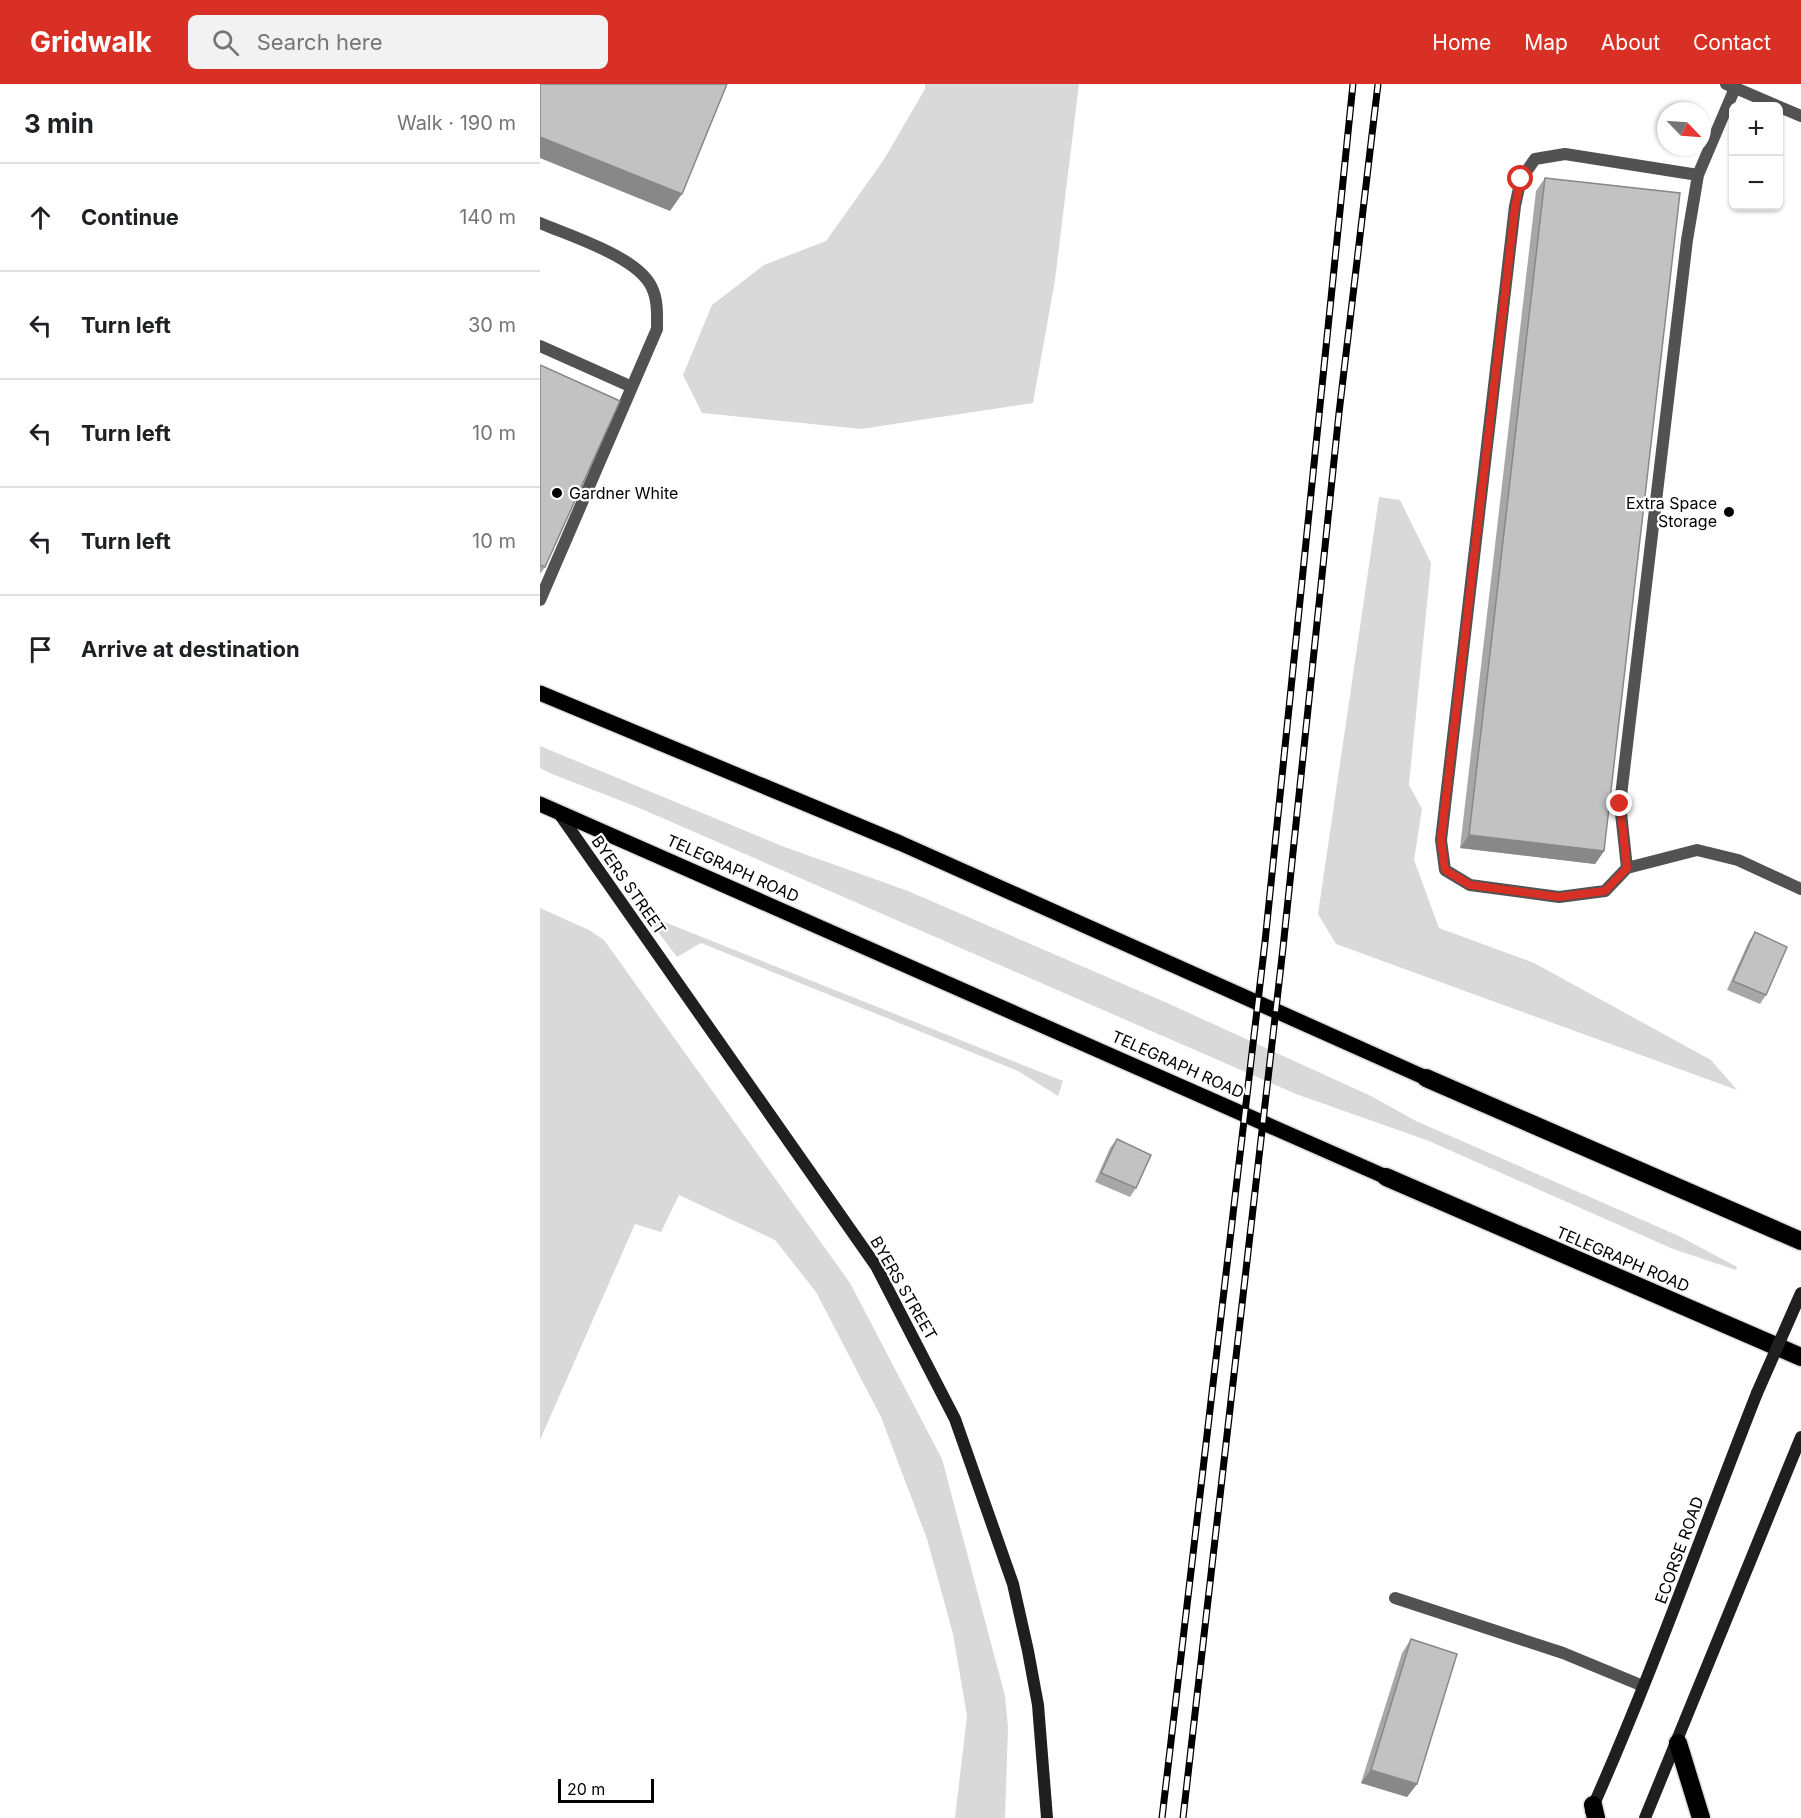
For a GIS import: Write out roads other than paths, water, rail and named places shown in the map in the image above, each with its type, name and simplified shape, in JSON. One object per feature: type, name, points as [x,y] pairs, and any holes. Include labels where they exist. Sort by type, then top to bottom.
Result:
[{"type":"highway","points":[[1426,1078],[1801,1241]]},
{"type":"highway","name":"TELEGRAPH ROAD","points":[[1386,1177],[1801,1358]]},
{"type":"highway","points":[[1678,1743],[1701,1818]]},
{"type":"main road","points":[[540,693],[900,843],[1426,1078]]},
{"type":"main road","name":"TELEGRAPH ROAD","points":[[540,804],[1386,1177]]},
{"type":"street","points":[[1627,868],[1620,804],[1686,240],[1698,175],[1730,86],[1801,116]]},
{"type":"street","points":[[1698,175],[1565,154],[1535,159],[1521,179],[1515,207],[1441,840],[1445,870],[1470,885],[1559,897],[1605,891],[1627,868],[1697,850],[1738,861],[1801,889]]},
{"type":"street","points":[[540,223],[615,255],[637,270],[652,286],[657,309],[657,329],[540,600]]},
{"type":"street","points":[[540,346],[632,387]]},
{"type":"street","name":"BYERS STREET","points":[[558,812],[876,1266],[955,1419],[1015,1596],[1038,1706],[1047,1818]]},
{"type":"street","name":"ECORSE ROAD","points":[[1592,1814],[1680,1598],[1699,1540],[1757,1393],[1801,1293]]},
{"type":"street","points":[[1645,1818],[1678,1743],[1801,1437]]},
{"type":"street","points":[[1395,1598],[1563,1653],[1643,1686]]},
{"type":"railway","points":[[1162,1818],[1265,942],[1353,84]]},
{"type":"railway","points":[[1183,1818],[1283,948],[1339,413],[1378,84]]},
{"type":"place","name":"Gardner White","points":[[557,493]]},
{"type":"place","name":"Extra Space Storage","points":[[1729,512]]}]
